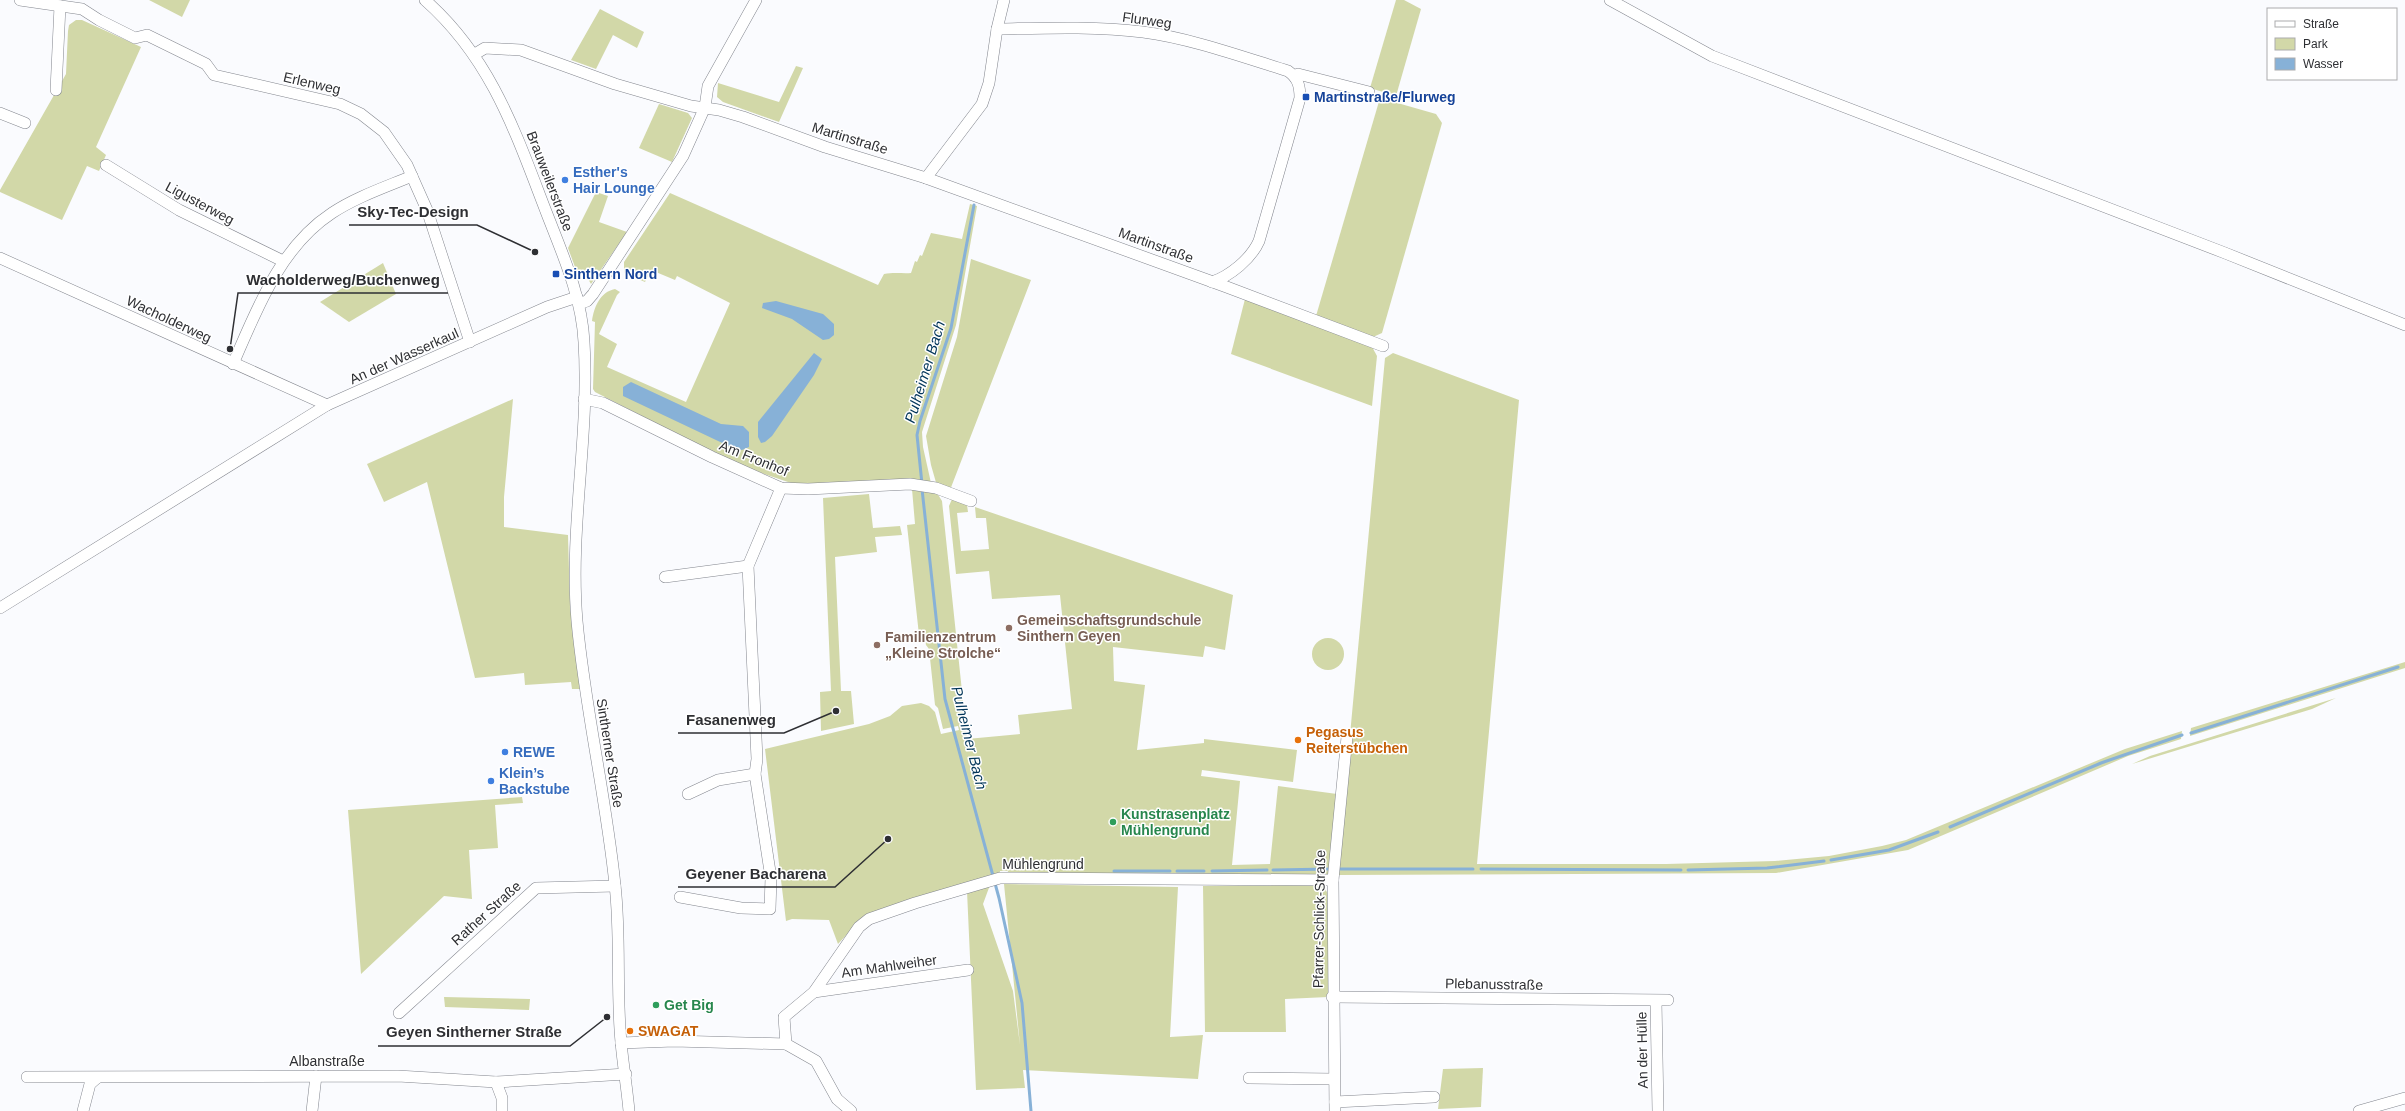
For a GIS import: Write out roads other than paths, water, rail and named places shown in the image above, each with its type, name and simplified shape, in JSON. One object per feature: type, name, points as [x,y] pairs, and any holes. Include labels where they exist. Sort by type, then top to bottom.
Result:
[{"type":"street","name":"Erlenweg","points":[[20,0],[82,9],[99,20],[134,38],[147,35],[206,64],[214,75],[326,100],[356,111],[384,132],[399,152],[412,176],[436,231],[470,342]]},
{"type":"street","name":"Brauweilerstraße","points":[[426,0],[452,26],[475,54],[509,116],[578,301],[584,342],[584,399]]},
{"type":"street","name":"An der Wasserkaul","points":[[0,608],[250,454],[326,405],[547,307],[578,301],[587,301],[672,174],[692,139],[706,107],[708,86],[756,0]]},
{"type":"street","points":[[926,178],[982,104],[989,83],[997,29],[1004,0]]},
{"type":"street","points":[[1610,0],[1717,58],[2225,253],[2405,325]]},
{"type":"street","points":[[56,90],[60,6]]},
{"type":"street","name":"Flurweg","points":[[997,29],[1090,29],[1144,32],[1221,51],[1291,74],[1315,76],[1369,92]]},
{"type":"street","name":"Martinstraße","points":[[475,54],[485,48],[520,50],[615,84],[691,106],[706,107],[743,117],[825,148],[926,178],[1224,286],[1383,346]]},
{"type":"street","points":[[1212,282],[1237,267],[1251,255],[1259,242],[1300,98],[1299,85],[1291,74]]},
{"type":"street","points":[[0,112],[25,124]]},
{"type":"street","name":"Ligusterweg","points":[[106,164],[179,210],[283,261]]},
{"type":"street","points":[[233,364],[283,261],[310,230],[331,213],[346,205],[412,176]]},
{"type":"street","name":"Wacholderweg","points":[[0,258],[326,405]]},
{"type":"street","name":"Am Fronhof","points":[[584,399],[603,403],[712,457],[782,488],[808,489],[910,484],[931,488],[971,501]]},
{"type":"street","name":"Sintherner Straße","points":[[584,399],[576,520],[575,595],[580,652],[615,886],[621,1043],[626,1074],[629,1111]]},
{"type":"street","points":[[680,897],[740,908],[770,909],[771,878],[755,774],[757,759],[748,566],[782,488]]},
{"type":"street","points":[[665,577],[748,566]]},
{"type":"street","name":"Pfarrer-Schlick-Straße","points":[[1347,737],[1332,880],[1332,997],[1335,1106],[1434,1098]]},
{"type":"street","points":[[688,794],[718,780],[755,774]]},
{"type":"street","name":"Mühlengrund","points":[[786,1044],[784,1017],[814,992],[859,927],[869,919],[914,903],[1000,878],[1332,880]]},
{"type":"street","name":"Rather Straße","points":[[399,1013],[536,888],[615,886]]},
{"type":"street","name":"Am Mahlweiher","points":[[814,992],[968,970]]},
{"type":"street","name":"Plebanusstraße","points":[[1332,997],[1656,1001]]},
{"type":"street","name":"An der Hülle","points":[[1658,1111],[1656,1001],[1668,1000]]},
{"type":"street","points":[[621,1043],[674,1041],[786,1044],[816,1061],[837,1099],[851,1111]]},
{"type":"street","name":"Albanstraße","points":[[27,1077],[398,1076],[496,1082],[626,1074]]},
{"type":"street","points":[[312,1111],[316,1076]]},
{"type":"street","points":[[83,1111],[90,1084],[97,1078]]},
{"type":"street","points":[[1249,1078],[1334,1079]]},
{"type":"street","points":[[496,1082],[502,1098],[502,1111]]},
{"type":"street","points":[[2359,1111],[2405,1098]]},
{"type":"water","points":[[776,301],[823,314],[834,324],[834,335],[829,339],[823,340],[792,319],[762,308],[763,303]]},
{"type":"water","points":[[814,353],[822,359],[814,375],[772,436],[765,442],[761,443],[758,437],[758,422]]},
{"type":"water","points":[[631,382],[721,424],[743,426],[749,432],[749,447],[742,450],[735,449],[623,396],[623,387]]},
{"type":"waterway","name":"Pulheimer Bach","points":[[922,484],[917,435],[920,421],[951,328],[974,205]]},
{"type":"waterway","name":"Pulheimer Bach","points":[[922,489],[945,699],[999,898],[1022,1003],[1031,1111]]},
{"type":"waterway","points":[[2191,733],[2398,667]]},
{"type":"waterway","points":[[1950,827],[2101,763],[2182,735]]},
{"type":"waterway","points":[[1831,860],[1889,850],[1938,832]]},
{"type":"waterway","points":[[1688,870],[1767,868],[1824,861]]},
{"type":"waterway","points":[[1273,870],[1330,869]]},
{"type":"waterway","points":[[1338,869],[1473,869]]},
{"type":"waterway","points":[[1481,869],[1681,870]]},
{"type":"waterway","points":[[1212,871],[1267,870]]},
{"type":"waterway","points":[[1114,871],[1170,871]]},
{"type":"waterway","points":[[1177,871],[1204,871]]},
{"type":"place","name":"Martinstraße/Flurweg","points":[[1306,97]]},
{"type":"place","name":"Esther's Hair Lounge","points":[[565,180]]},
{"type":"place","name":"Sky-Tec-Design","points":[[535,252]]},
{"type":"place","name":"Sinthern Nord","points":[[556,274]]},
{"type":"place","name":"Wacholderweg/Buchenweg","points":[[230,349]]},
{"type":"place","name":"Gemeinschaftsgrundschule Sinthern Geyen","points":[[1009,628]]},
{"type":"place","name":"Familienzentrum „Kleine Strolche“","points":[[877,645]]},
{"type":"place","name":"Fasanenweg","points":[[836,711]]},
{"type":"place","name":"Pegasus Reiterstübchen","points":[[1298,740]]},
{"type":"place","name":"REWE","points":[[505,752]]},
{"type":"place","name":"Klein’s Backstube","points":[[491,781]]},
{"type":"place","name":"Kunstrasenplatz Mühlengrund","points":[[1113,822]]},
{"type":"place","name":"Geyener Bacharena","points":[[888,839]]},
{"type":"place","name":"Get Big","points":[[656,1005]]},
{"type":"place","name":"Geyen Sintherner Straße","points":[[607,1017]]},
{"type":"place","name":"SWAGAT","points":[[630,1031]]}]
